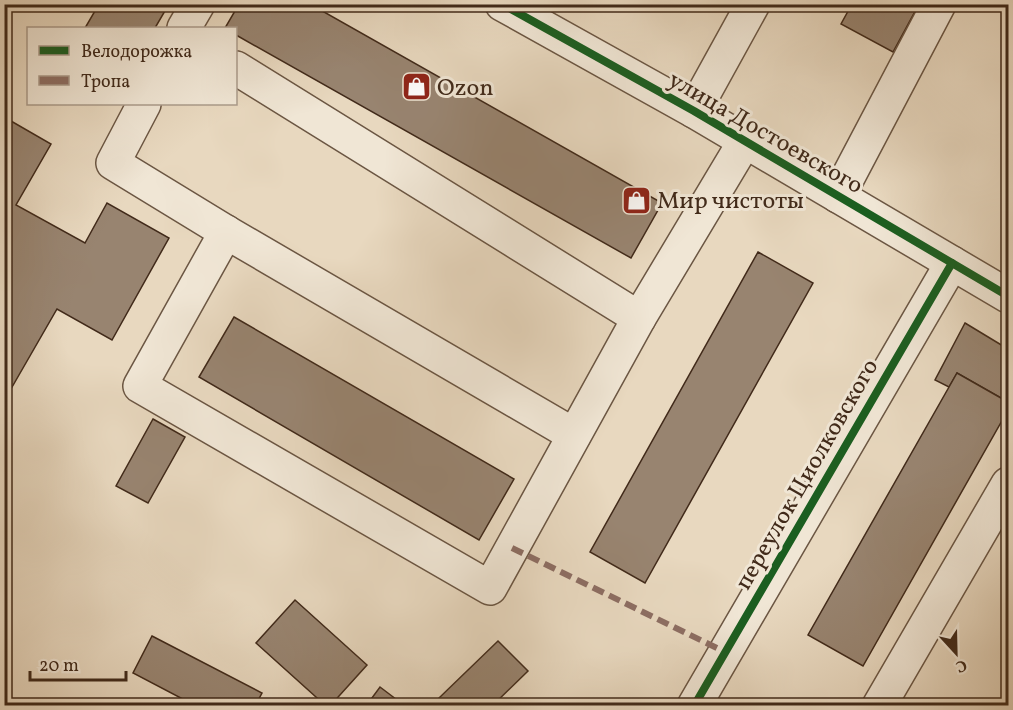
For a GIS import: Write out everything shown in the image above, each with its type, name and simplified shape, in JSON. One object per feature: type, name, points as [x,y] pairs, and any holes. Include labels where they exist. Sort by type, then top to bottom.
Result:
[{"type":"street","points":[[185,27],[198,4]]},
{"type":"street","name":"улица Достоевского","points":[[502,4],[694,111],[952,263],[1005,285]]},
{"type":"street","points":[[694,111],[753,4]]},
{"type":"street","points":[[838,196],[939,4]]},
{"type":"street","points":[[237,69],[639,318]]},
{"type":"street","points":[[143,105],[113,163],[226,232],[574,435]]},
{"type":"street","points":[[226,232],[140,386],[490,588],[639,318],[744,141]]},
{"type":"street","name":"переулок Циолковского","points":[[694,705],[952,263]]},
{"type":"street","points":[[879,705],[1008,484]]},
{"type":"building","points":[[99,4],[169,4],[156,27],[86,27]]},
{"type":"building","points":[[239,4],[310,4],[662,203],[631,258],[237,36],[237,27],[226,27]]},
{"type":"building","points":[[852,4],[919,4],[893,52],[841,24]]},
{"type":"building","points":[[4,117],[51,144],[16,205],[85,243],[107,203],[169,238],[112,340],[57,309],[4,401]]},
{"type":"building","points":[[758,252],[813,283],[645,583],[590,552]]},
{"type":"building","points":[[234,317],[514,479],[479,540],[199,377]]},
{"type":"building","points":[[965,323],[1008,349],[1008,402],[957,373],[949,387],[935,380]]},
{"type":"building","points":[[957,373],[1008,402],[1008,410],[863,666],[808,635]]},
{"type":"building","points":[[153,419],[185,437],[148,503],[116,486]]},
{"type":"building","points":[[295,600],[367,665],[330,706],[326,706],[256,643]]},
{"type":"building","points":[[152,636],[262,693],[255,706],[196,706],[133,673]]},
{"type":"building","points":[[498,641],[528,671],[492,706],[446,706],[439,698]]},
{"type":"building","points":[[380,687],[405,706],[366,706]]},
{"type":"marked path","points":[[512,548],[725,652]]},
{"type":"cycle path","points":[[502,4],[694,111],[1008,296]]},
{"type":"cycle path","points":[[694,706],[952,263]]},
{"type":"place","name":"Ozon","points":[[416,87]]},
{"type":"place","name":"Мир чистоты","points":[[636,200]]}]
